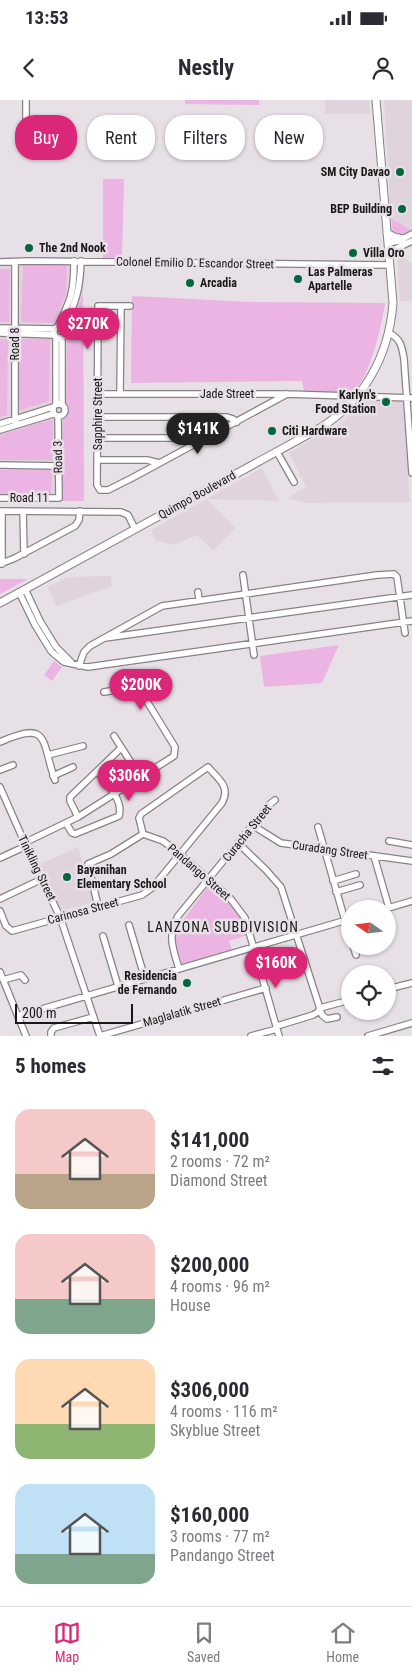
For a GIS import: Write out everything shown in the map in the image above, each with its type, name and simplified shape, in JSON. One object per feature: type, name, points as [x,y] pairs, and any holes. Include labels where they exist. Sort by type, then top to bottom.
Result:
[{"type":"main road","name":"Quimpo Boulevard","points":[[0,603],[331,421],[357,397],[376,368],[385,347],[393,302],[376,100]]},
{"type":"main road","points":[[387,232],[395,238],[403,239]]},
{"type":"street","points":[[26,100],[26,115]]},
{"type":"street","points":[[388,243],[403,239],[412,234]]},
{"type":"street","points":[[389,252],[412,241]]},
{"type":"street","name":"Colonel Emilio D. Escandor Street","points":[[0,262],[77,261],[390,265]]},
{"type":"street","name":"Road 3","points":[[59,498],[56,409],[58,332],[78,296],[80,284],[77,261]]},
{"type":"street","name":"Road 8","points":[[15,262],[16,422]]},
{"type":"street","name":"Sapphire Street","points":[[121,306],[98,306],[97,485],[102,491],[108,490],[159,463]]},
{"type":"street","points":[[120,394],[121,306],[130,306]]},
{"type":"street","points":[[0,328],[15,331]]},
{"type":"street","points":[[0,333],[15,331],[58,332]]},
{"type":"street","points":[[389,333],[398,339],[402,346],[409,398],[412,473]]},
{"type":"street","name":"Jade Street","points":[[98,394],[287,394],[409,398]]},
{"type":"street","points":[[98,460],[147,460],[159,463],[287,394]]},
{"type":"street","points":[[0,430],[16,422],[56,409]]},
{"type":"street","points":[[98,417],[227,418],[237,422]]},
{"type":"street","points":[[0,424],[16,422]]},
{"type":"street","points":[[98,438],[191,438],[201,441]]},
{"type":"street","points":[[277,452],[294,482]]},
{"type":"street","points":[[0,465],[59,466]]},
{"type":"street","name":"Road 11","points":[[0,498],[59,498]]},
{"type":"street","points":[[23,511],[24,554]]},
{"type":"street","points":[[80,511],[79,520],[75,526],[24,554],[1,564],[1,512],[80,511],[124,512],[130,517],[135,529]]},
{"type":"street","points":[[77,666],[84,652],[100,639],[157,608],[246,593],[392,574],[397,577],[405,633]]},
{"type":"street","points":[[243,575],[254,655]]},
{"type":"street","points":[[22,591],[30,616],[62,660],[77,666],[88,667],[412,621]]},
{"type":"street","points":[[198,592],[199,600]]},
{"type":"street","points":[[100,639],[412,595]]},
{"type":"street","points":[[0,858],[78,817],[115,795],[173,757],[176,753],[175,747],[148,703],[144,688],[139,686],[104,692]]},
{"type":"street","points":[[0,742],[24,732],[40,735],[46,746],[54,778],[73,767]]},
{"type":"street","points":[[114,736],[141,778]]},
{"type":"street","points":[[48,755],[83,746]]},
{"type":"street","points":[[78,817],[70,802],[70,797],[121,748]]},
{"type":"street","points":[[0,770],[13,765]]},
{"type":"street","name":"Carinosa Street","points":[[0,911],[6,926],[10,930],[14,930],[137,896],[147,891],[180,854],[225,798],[226,788],[208,767],[141,814],[139,818],[143,834]]},
{"type":"street","points":[[66,823],[75,834],[117,817],[120,813],[115,795],[96,771]]},
{"type":"street","name":"Tinikling Street","points":[[0,787],[25,845],[60,917],[100,1036]]},
{"type":"street","name":"Curacha Street","points":[[179,969],[170,938],[173,925],[178,916],[252,825],[275,800]]},
{"type":"street","name":"Curadang Street","points":[[252,825],[281,843],[412,861]]},
{"type":"street","points":[[318,827],[341,905]]},
{"type":"street","points":[[98,906],[88,864],[111,854],[143,834]]},
{"type":"street","name":"Pandango Street","points":[[143,834],[162,841],[180,854],[241,910],[246,918],[279,1036]]},
{"type":"street","points":[[389,841],[412,845]]},
{"type":"street","points":[[238,843],[281,887],[323,1017],[337,1017]]},
{"type":"street","points":[[374,856],[385,900]]},
{"type":"street","points":[[333,881],[356,874]]},
{"type":"street","points":[[0,899],[42,879]]},
{"type":"street","points":[[336,892],[360,885]]},
{"type":"street","points":[[396,905],[412,901]]},
{"type":"street","points":[[18,1016],[341,922]]},
{"type":"street","points":[[129,925],[145,979]]},
{"type":"street","points":[[103,936],[118,986]]},
{"type":"street","points":[[0,972],[3,985],[26,1036]]},
{"type":"street","points":[[3,985],[21,975],[24,976],[25,980]]},
{"type":"street","points":[[396,987],[412,983]]},
{"type":"street","name":"Maglalatik Street","points":[[100,1036],[266,988]]},
{"type":"street","points":[[251,1036],[316,1014],[320,1008],[341,1002]]},
{"type":"street","points":[[51,1036],[54,1028],[94,1017]]},
{"type":"street","points":[[368,1036],[412,1023]]},
{"type":"shaded area","points":[[185,100],[259,100],[259,105],[185,104]]},
{"type":"shaded area","points":[[325,100],[369,100],[370,114],[325,114]]},
{"type":"shaded area","name":"SM City Davao","points":[[384,100],[412,100],[412,231],[391,218]]},
{"type":"shaded area","points":[[103,179],[124,179],[122,258],[103,258]]},
{"type":"shaded area","points":[[391,218],[412,231],[402,236],[393,233]]},
{"type":"shaded area","points":[[402,254],[412,265],[412,301],[400,301],[397,256]]},
{"type":"shaded area","points":[[0,257],[83,258],[84,501],[0,501]]},
{"type":"shaded area","points":[[67,263],[66,294],[54,323],[21,322],[23,264]]},
{"type":"shaded area","points":[[0,269],[10,269],[9,322],[0,322]]},
{"type":"shaded area","points":[[83,294],[84,501],[62,501],[63,419],[68,412],[66,403],[67,340]]},
{"type":"shaded area","points":[[132,296],[250,302],[385,303],[374,351],[364,377],[358,386],[347,393],[321,394],[304,392],[302,381],[131,383]]},
{"type":"shaded area","points":[[0,339],[8,339],[7,415],[0,417]]},
{"type":"shaded area","points":[[19,339],[50,339],[49,401],[21,410],[19,408]]},
{"type":"shaded area","points":[[363,400],[403,400],[410,502],[306,503],[287,498],[306,487],[289,453],[342,422]]},
{"type":"shaded area","points":[[49,420],[53,422],[52,460],[0,460],[0,435]]},
{"type":"shaded area","points":[[262,468],[279,501],[207,499],[235,528],[213,551],[197,535],[173,545],[156,540],[151,530]]},
{"type":"shaded area","points":[[0,470],[52,470],[51,494],[0,494]]},
{"type":"shaded area","points":[[111,576],[112,586],[57,606],[47,587],[67,577]]},
{"type":"shaded area","points":[[0,579],[28,579],[0,594]]},
{"type":"shaded area","points":[[339,645],[322,683],[264,687],[260,656]]},
{"type":"shaded area","points":[[54,661],[62,667],[52,681],[44,675]]},
{"type":"shaded area","name":"Bayanihan Elementary School","points":[[78,847],[94,902],[61,911],[40,864]]},
{"type":"shaded area","points":[[210,884],[233,906],[248,935],[229,941],[232,951],[182,965],[175,939],[177,928]]},
{"type":"place","name":"SM City Davao","points":[[400,172]]},
{"type":"place","name":"BEP Building","points":[[402,209]]},
{"type":"place","name":"The 2nd Nook","points":[[29,248]]},
{"type":"place","name":"Villa Oro","points":[[353,253]]},
{"type":"place","name":"Las Palmeras Apartelle","points":[[298,279]]},
{"type":"place","name":"Arcadia","points":[[190,283]]},
{"type":"place","name":"Karlyn's Food Station","points":[[386,402]]},
{"type":"place","name":"Citi Hardware","points":[[272,431]]},
{"type":"place","name":"Bayanihan Elementary School","points":[[67,877]]},
{"type":"place","name":"Residencia de Fernando","points":[[187,983]]},
{"type":"district","name":"LANZONA SUBDIVISION","points":[[223,927]]}]
